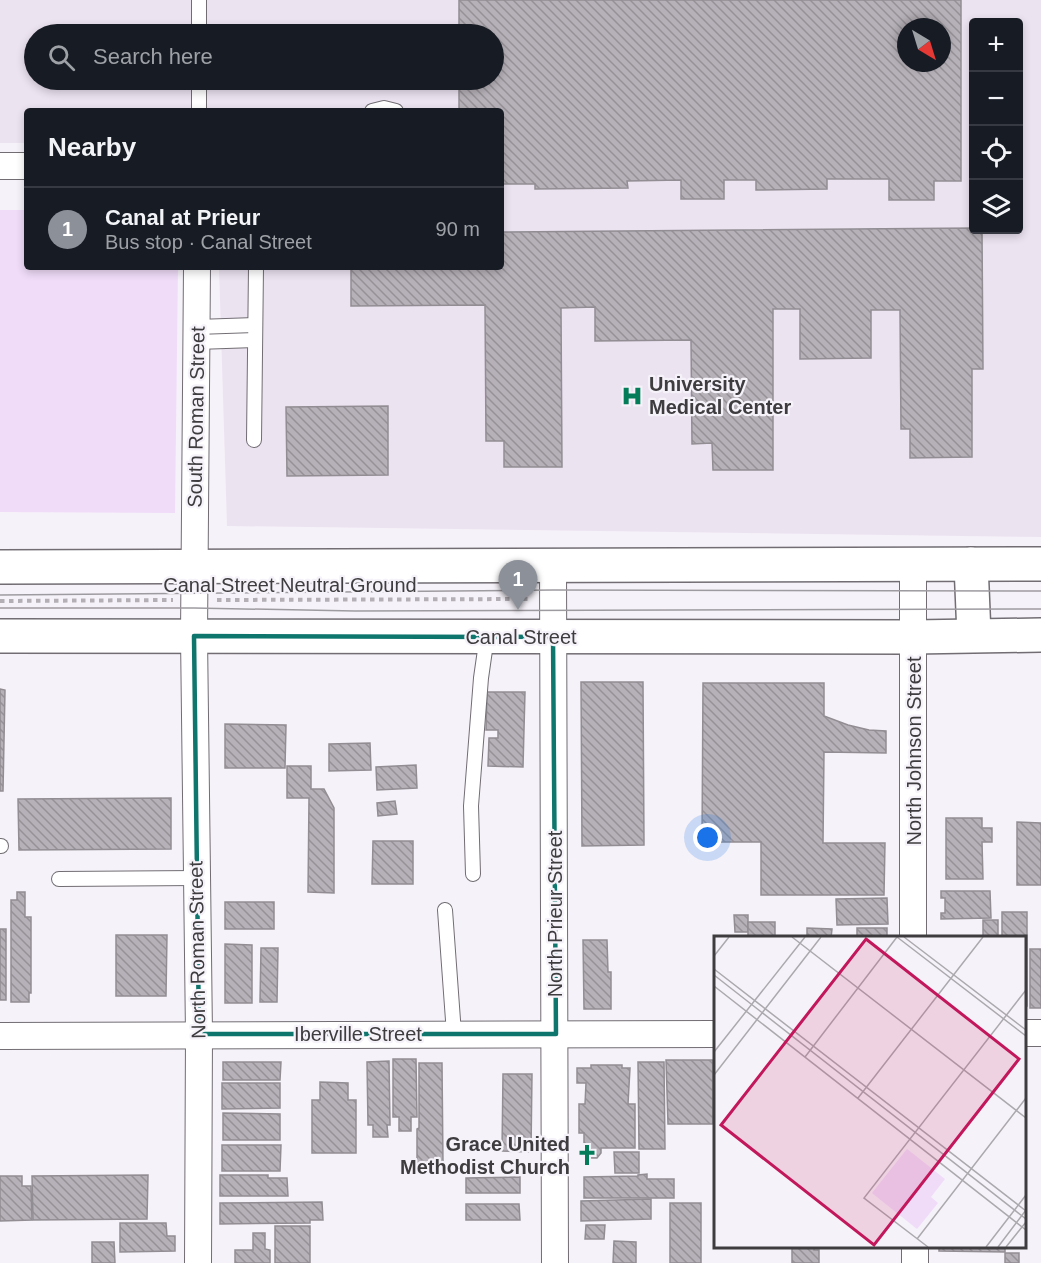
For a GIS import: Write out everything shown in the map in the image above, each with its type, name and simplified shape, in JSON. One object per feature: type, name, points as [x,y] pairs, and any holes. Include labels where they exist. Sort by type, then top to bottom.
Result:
[{"type":"main road","points":[[970,564],[974,635]]},
{"type":"main road","points":[[0,567],[1041,564]]},
{"type":"main road","name":"Canal Street","points":[[0,636],[914,637],[1041,635]]},
{"type":"street","points":[[0,166],[24,166]]},
{"type":"street","name":"South Roman Street","points":[[194,600],[197,270]]},
{"type":"street","name":"North Johnson Street","points":[[913,564],[913,936]]},
{"type":"street","name":"North Prieur Street","points":[[553,565],[555,1263]]},
{"type":"street","name":"North Roman Street","points":[[194,600],[198,1263]]},
{"type":"street","name":"Iberville Street","points":[[0,1036],[714,1034]]},
{"type":"lane","points":[[199,0],[199,24]]},
{"type":"lane","points":[[199,90],[199,108]]},
{"type":"lane","points":[[254,440],[256,270]]},
{"type":"lane","points":[[197,335],[255,325]]},
{"type":"lane","points":[[197,335],[255,340]]},
{"type":"lane","points":[[473,874],[471,806],[481,678],[487,636]]},
{"type":"lane","points":[[59,879],[197,878]]},
{"type":"lane","points":[[445,910],[454,1034]]},
{"type":"path","name":"Canal Street Neutral Ground","points":[[0,601],[553,599]]},
{"type":"highlighted area","points":[[194,636],[553,637],[556,1034],[199,1034]]},
{"type":"shaded area","name":"University Medical Center","points":[[0,0],[1041,0],[1041,537],[227,526],[219,270],[504,270],[504,108],[24,108],[24,143],[0,143]]},
{"type":"shaded area","points":[[0,210],[24,210],[24,270],[178,270],[175,513],[0,512]]},
{"type":"building","points":[[459,0],[961,0],[961,181],[934,181],[934,200],[889,200],[889,179],[827,179],[827,189],[756,190],[756,180],[724,180],[724,199],[681,199],[681,180],[627,181],[628,188],[535,189],[535,184],[504,184],[504,108],[459,108],[459,90],[504,90],[504,24],[459,24]]},
{"type":"building","points":[[969,228],[969,234],[982,234],[983,369],[972,369],[972,457],[910,458],[910,429],[901,429],[900,310],[871,310],[871,358],[800,359],[800,309],[773,309],[773,470],[713,470],[712,443],[692,444],[691,340],[595,341],[595,307],[561,308],[562,467],[504,467],[504,441],[486,441],[485,305],[351,306],[351,270],[504,270],[504,232]]},
{"type":"building","points":[[388,406],[388,475],[287,476],[286,407]]},
{"type":"building","points":[[581,682],[643,682],[644,845],[582,846]]},
{"type":"building","points":[[703,683],[824,683],[824,716],[848,725],[886,731],[886,753],[824,752],[823,843],[885,843],[884,895],[761,895],[761,842],[702,842]]},
{"type":"building","points":[[0,689],[5,690],[3,791],[0,791]]},
{"type":"building","points":[[487,692],[525,692],[523,767],[488,766],[489,738],[498,738],[498,730],[486,730]]},
{"type":"building","points":[[225,724],[286,725],[285,768],[225,768]]},
{"type":"building","points":[[370,743],[371,770],[329,771],[329,744]]},
{"type":"building","points":[[416,765],[417,788],[377,790],[376,767]]},
{"type":"building","points":[[287,766],[311,766],[311,789],[324,789],[334,808],[334,893],[308,892],[309,798],[287,798]]},
{"type":"building","points":[[171,798],[171,849],[19,850],[18,799]]},
{"type":"building","points":[[395,801],[397,814],[378,816],[377,803]]},
{"type":"building","points":[[946,818],[982,818],[982,828],[992,828],[992,842],[982,842],[983,879],[946,879]]},
{"type":"building","points":[[1017,822],[1041,823],[1041,885],[1017,885]]},
{"type":"building","points":[[373,841],[413,841],[413,884],[372,884]]},
{"type":"building","points":[[941,891],[990,891],[991,918],[941,919],[941,913],[945,913],[945,898],[941,898]]},
{"type":"building","points":[[17,892],[25,892],[25,917],[31,917],[29,1002],[11,1002],[11,900],[17,900]]},
{"type":"building","points":[[887,898],[888,924],[837,925],[836,899]]},
{"type":"building","points":[[225,902],[274,902],[274,929],[225,929]]},
{"type":"building","points":[[1002,912],[1027,912],[1027,1006],[1026,936],[1002,936]]},
{"type":"building","points":[[734,915],[748,915],[748,932],[735,932]]},
{"type":"building","points":[[983,920],[998,920],[998,936],[983,936]]},
{"type":"building","points":[[748,922],[775,922],[775,936],[748,936]]},
{"type":"building","points":[[807,928],[832,929],[831,936],[807,936]]},
{"type":"building","points":[[857,928],[887,928],[887,936],[857,936]]},
{"type":"building","points":[[0,929],[6,929],[6,1000],[0,1000]]},
{"type":"building","points":[[116,935],[167,935],[166,996],[116,996]]},
{"type":"building","points":[[583,940],[607,940],[608,972],[611,972],[611,1009],[584,1009]]},
{"type":"building","points":[[225,944],[252,945],[252,1003],[225,1003]]},
{"type":"building","points":[[261,948],[278,948],[277,1002],[260,1002]]},
{"type":"building","points":[[1030,949],[1041,949],[1041,1008],[1030,1008]]},
{"type":"building","points":[[393,1059],[416,1059],[417,1117],[411,1117],[411,1131],[399,1131],[399,1117],[393,1117]]},
{"type":"building","points":[[666,1060],[713,1060],[713,1124],[668,1124]]},
{"type":"building","points":[[389,1061],[390,1125],[387,1125],[388,1137],[373,1137],[373,1125],[368,1125],[367,1062]]},
{"type":"building","points":[[223,1062],[281,1062],[280,1080],[223,1080]]},
{"type":"building","points":[[638,1062],[664,1062],[665,1149],[639,1149]]},
{"type":"building","points":[[419,1063],[442,1063],[443,1163],[417,1163]]},
{"type":"building","points":[[591,1065],[622,1065],[622,1068],[630,1068],[628,1104],[635,1104],[635,1148],[601,1148],[601,1153],[597,1158],[589,1158],[584,1154],[584,1133],[579,1133],[579,1104],[585,1104],[586,1083],[577,1083],[577,1068],[591,1068]]},
{"type":"building","points":[[503,1074],[532,1074],[531,1152],[502,1151]]},
{"type":"building","points":[[320,1082],[348,1083],[348,1100],[356,1100],[356,1153],[312,1153],[312,1100],[320,1100]]},
{"type":"building","points":[[222,1083],[280,1083],[280,1108],[222,1109]]},
{"type":"building","points":[[223,1113],[280,1114],[280,1140],[223,1140]]},
{"type":"building","points":[[222,1145],[281,1145],[280,1171],[222,1171]]},
{"type":"building","points":[[614,1152],[639,1152],[639,1173],[615,1173]]},
{"type":"building","points":[[647,1174],[647,1179],[674,1179],[674,1198],[584,1198],[584,1177]]},
{"type":"building","points":[[148,1175],[147,1219],[33,1220],[32,1176]]},
{"type":"building","points":[[220,1175],[268,1175],[268,1178],[287,1178],[288,1196],[220,1196]]},
{"type":"building","points":[[0,1176],[22,1176],[22,1186],[31,1186],[32,1220],[0,1221]]},
{"type":"building","points":[[520,1177],[520,1193],[466,1193],[466,1178]]},
{"type":"building","points":[[651,1199],[651,1219],[581,1221],[581,1201]]},
{"type":"building","points":[[322,1202],[323,1220],[310,1220],[310,1223],[220,1224],[220,1203]]},
{"type":"building","points":[[670,1203],[701,1203],[701,1263],[670,1263]]},
{"type":"building","points":[[466,1204],[519,1204],[520,1220],[466,1220]]},
{"type":"building","points":[[120,1223],[166,1223],[167,1236],[175,1236],[175,1251],[120,1252]]},
{"type":"building","points":[[586,1225],[605,1225],[604,1239],[585,1239]]},
{"type":"building","points":[[275,1226],[310,1226],[310,1263],[275,1263]]},
{"type":"building","points":[[253,1233],[265,1233],[265,1249],[270,1250],[270,1263],[235,1263],[235,1250],[253,1250]]},
{"type":"building","points":[[614,1241],[636,1242],[636,1263],[613,1263]]},
{"type":"building","points":[[92,1242],[114,1242],[115,1263],[92,1263]]},
{"type":"building","points":[[792,1248],[819,1250],[819,1263],[792,1263]]},
{"type":"building","points":[[939,1248],[1005,1248],[1005,1252],[939,1251]]},
{"type":"building","points":[[1005,1253],[1019,1253],[1019,1263],[1005,1263]]},
{"type":"tram line","points":[[0,595],[553,590],[1041,591]]},
{"type":"tram line","points":[[0,608],[355,611],[1041,609]]},
{"type":"place","name":"University Medical Center","points":[[632,396]]},
{"type":"place","name":"Canal at Prieur","points":[[518,610]]},
{"type":"place","name":"Grace United Methodist Church","points":[[587,1155]]}]
